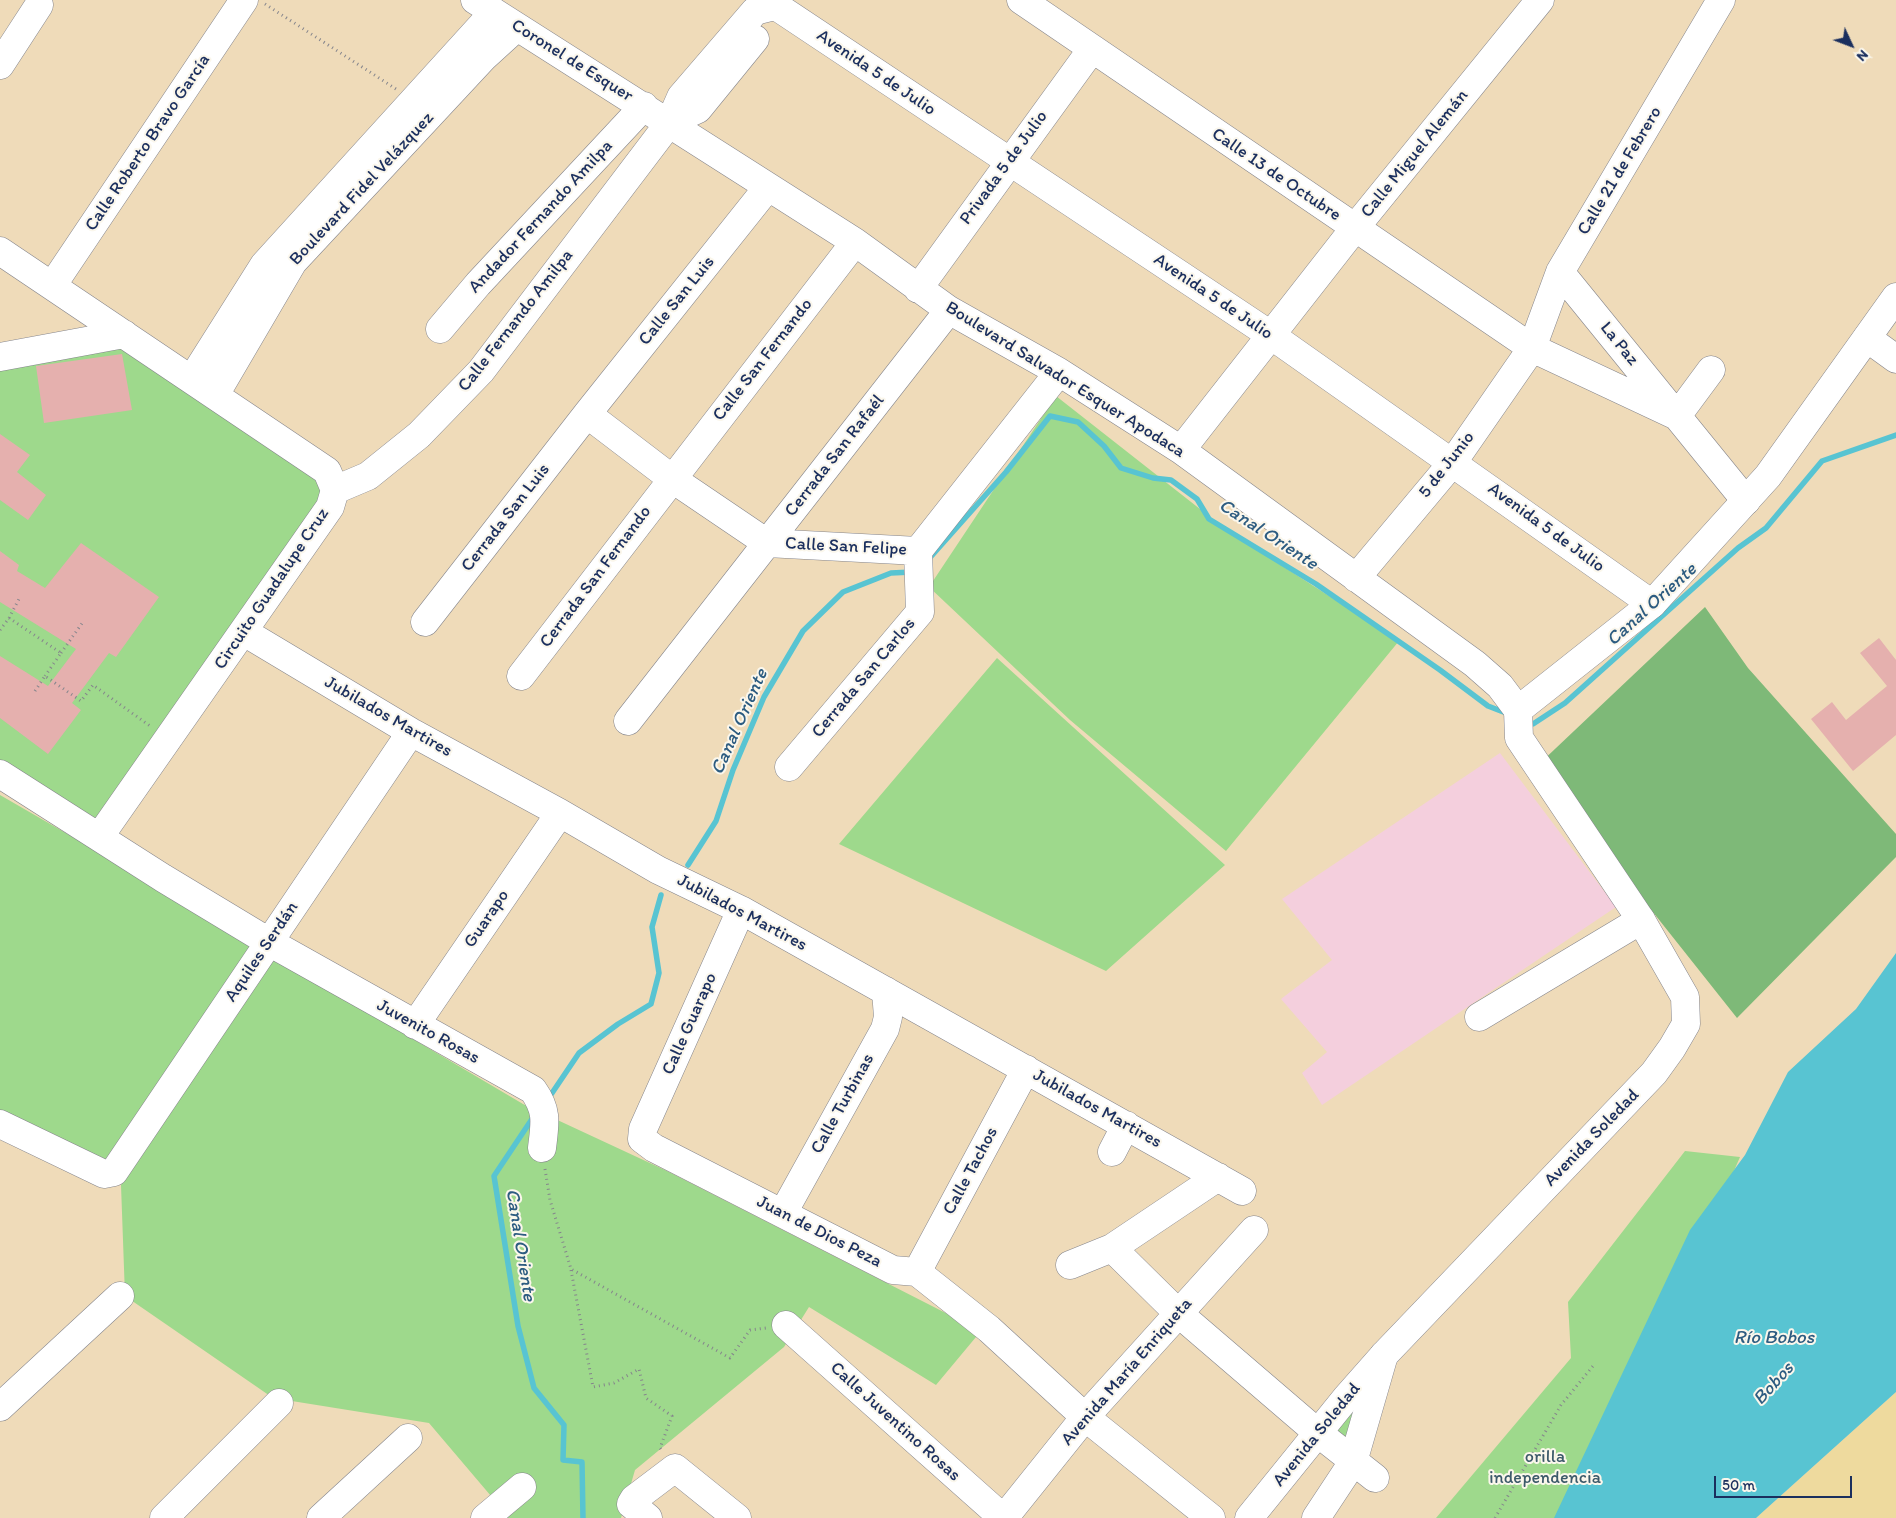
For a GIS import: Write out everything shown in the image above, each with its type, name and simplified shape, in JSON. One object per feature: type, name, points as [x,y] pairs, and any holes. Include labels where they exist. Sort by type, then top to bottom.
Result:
[{"type":"street","name":"Calle Roberto Bravo García","points":[[52,286],[244,0]]},
{"type":"street","name":"Calle 13 de Octubre","points":[[1021,0],[1354,229],[1532,348],[1677,416]]},
{"type":"street","name":"Calle Miguel Alemán","points":[[1181,450],[1354,229],[1540,0]]},
{"type":"street","name":"Calle 21 de Febrero","points":[[1532,348],[1560,272],[1720,0]]},
{"type":"street","points":[[670,122],[698,109],[769,23],[774,2]]},
{"type":"street","name":"Avenida 5 de Julio","points":[[774,2],[1009,162],[1272,336],[1652,604]]},
{"type":"street","points":[[0,65],[40,5]]},
{"type":"street","name":"Boulevard Fidel Velázquez","points":[[192,379],[264,265],[414,100],[484,6]]},
{"type":"street","name":"Coronel de Esquer","points":[[484,6],[670,122]]},
{"type":"street","name":"Boulevard Fidel Velázquez","points":[[215,395],[293,262],[483,58],[517,27]]},
{"type":"street","name":"Privada 5 de Julio","points":[[918,288],[1092,49]]},
{"type":"street","name":"Andador Fernando Amilpa","points":[[440,329],[484,276],[644,106]]},
{"type":"street","name":"Boulevard Salvador Esquer Apodaca","points":[[670,122],[855,242],[949,310],[1059,372],[1181,450],[1475,664],[1500,686],[1518,710]]},
{"type":"street","name":"Calle Fernando Amilpa","points":[[335,490],[368,476],[419,435],[481,371],[670,122]]},
{"type":"street","name":"Calle San Luis","points":[[587,414],[768,187]]},
{"type":"street","name":"Calle San Fernando","points":[[671,478],[855,242]]},
{"type":"street","name":"Circuito Guadalupe Cruz","points":[[0,251],[327,471],[335,490],[330,507],[100,836]]},
{"type":"street","name":"La Paz","points":[[1560,272],[1746,501]]},
{"type":"street","points":[[1518,710],[1652,604],[1768,476],[1896,297]]},
{"type":"street","name":"Cerrada San Rafaél","points":[[628,721],[949,310]]},
{"type":"street","points":[[0,357],[124,334]]},
{"type":"street","points":[[1866,338],[1896,359]]},
{"type":"street","name":"5 de Junio","points":[[1356,578],[1453,462],[1532,348]]},
{"type":"street","points":[[1677,416],[1712,370]]},
{"type":"street","name":"Calle San Felipe","points":[[587,414],[671,478],[767,543],[918,551],[1059,372]]},
{"type":"street","name":"Cerrada San Luis","points":[[426,622],[587,414]]},
{"type":"street","name":"Cerrada San Fernando","points":[[521,676],[671,478]]},
{"type":"street","name":"Cerrada San Carlos","points":[[789,767],[920,612],[918,551]]},
{"type":"street","name":"Jubilados Martires","points":[[244,632],[411,732],[560,813],[658,870],[741,910],[1242,1191]]},
{"type":"street","name":"Avenida Soledad","points":[[1249,1518],[1384,1355],[1654,1073],[1686,1024],[1685,997],[1641,920],[1519,738],[1518,710]]},
{"type":"street","name":"Aquiles Serdán","points":[[0,1124],[104,1174],[114,1172],[411,732]]},
{"type":"street","points":[[0,774],[100,836]]},
{"type":"street","name":"Guarapo","points":[[415,1025],[560,813]]},
{"type":"street","name":"Juvenito Rosas","points":[[100,836],[163,878],[269,942],[533,1090],[543,1103],[545,1124],[542,1148]]},
{"type":"street","name":"Calle Guarapo","points":[[642,1139],[643,1129],[741,910]]},
{"type":"street","points":[[1479,1017],[1641,920]]},
{"type":"street","name":"Calle Turbinas","points":[[783,1213],[885,1029],[888,1017],[886,992]]},
{"type":"street","name":"Calle Tachos","points":[[917,1272],[1026,1069]]},
{"type":"street","points":[[1112,1152],[1126,1125]]},
{"type":"street","name":"Juan de Dios Peza","points":[[642,1139],[654,1148],[893,1270],[917,1272]]},
{"type":"street","points":[[1070,1265],[1112,1248],[1218,1177]]},
{"type":"street","name":"Avenida María Enriqueta","points":[[1004,1518],[1085,1417],[1177,1312],[1254,1230]]},
{"type":"street","points":[[1112,1248],[1177,1312],[1318,1433],[1376,1478]]},
{"type":"street","points":[[917,1272],[989,1329],[1085,1417],[1211,1518]]},
{"type":"street","points":[[0,1407],[120,1296]]},
{"type":"street","name":"Calle Juventino Rosas","points":[[786,1325],[1004,1518]]},
{"type":"street","points":[[1316,1518],[1353,1462],[1384,1355]]},
{"type":"street","points":[[164,1518],[279,1403]]},
{"type":"street","points":[[321,1518],[408,1438]]},
{"type":"street","points":[[648,1518],[631,1504],[634,1499],[675,1468],[737,1518]]},
{"type":"street","points":[[485,1518],[522,1486]]},
{"type":"path","points":[[258,0],[414,100]]},
{"type":"path","points":[[0,630],[19,599]]},
{"type":"path","points":[[9,618],[61,652]]},
{"type":"path","points":[[35,691],[83,622]]},
{"type":"path","points":[[45,676],[82,701],[93,684],[168,739]]},
{"type":"path","points":[[542,1148],[550,1200],[571,1269],[593,1387],[614,1383],[639,1369],[646,1398],[672,1416],[660,1448],[675,1468]]},
{"type":"path","points":[[571,1269],[730,1358],[750,1330],[786,1325]]},
{"type":"path","points":[[1495,1518],[1561,1405],[1593,1366]]},
{"type":"shaded area","points":[[1500,753],[1616,907],[1322,1105],[1302,1073],[1327,1052],[1281,999],[1332,960],[1282,899]]},
{"type":"green space","points":[[124,343],[319,473],[326,502],[98,828],[0,774],[0,366]]},
{"type":"green space","points":[[1056,396],[1228,531],[1399,641],[1226,851],[1070,720],[929,587]]},
{"type":"green space","points":[[1705,607],[1748,668],[1896,834],[1896,857],[1737,1018],[1537,766]]},
{"type":"green space","points":[[997,658],[1225,865],[1106,971],[839,844]]},
{"type":"green space","points":[[0,795],[258,944],[125,1131],[114,1175],[0,1120]]},
{"type":"green space","points":[[269,954],[523,1104],[667,1171],[981,1331],[936,1385],[809,1307],[784,1347],[635,1470],[621,1518],[506,1518],[502,1509],[429,1423],[273,1398],[125,1296],[121,1185],[149,1137]]},
{"type":"green space","name":"orilla independencia","points":[[1685,1151],[1740,1157],[1660,1341],[1576,1518],[1436,1518],[1571,1358],[1568,1302]]},
{"type":"green space","points":[[1357,1403],[1350,1443],[1337,1431]]},
{"type":"sand","points":[[1896,1392],[1896,1518],[1756,1518]]},
{"type":"water","name":"Río Bobos","points":[[1896,953],[1896,1392],[1756,1518],[1554,1518],[1690,1230],[1745,1155],[1788,1072],[1856,1009]]},
{"type":"building","points":[[122,354],[132,410],[44,423],[36,366]]},
{"type":"building","points":[[0,434],[30,455],[17,472],[46,495],[28,520],[0,500]]},
{"type":"building","points":[[81,543],[159,597],[116,657],[109,653],[72,703],[81,710],[48,754],[0,718],[0,656],[48,686],[76,649],[0,602],[0,551],[19,565],[17,571],[45,588]]},
{"type":"building","points":[[1879,638],[1896,660],[1896,735],[1853,771],[1811,719],[1832,702],[1846,720],[1887,686],[1860,653]]},
{"type":"waterway","name":"Canal Oriente","points":[[927,561],[1006,472],[1050,416],[1078,422],[1104,446],[1121,468],[1153,478],[1171,480],[1197,499],[1209,519],[1316,584],[1440,670],[1488,706],[1506,713]]},
{"type":"waterway","name":"Canal Oriente","points":[[1526,722],[1533,724],[1565,703],[1738,548],[1766,528],[1822,461],[1896,435]]},
{"type":"waterway","name":"Canal Oriente","points":[[688,865],[716,821],[733,770],[764,697],[803,631],[843,592],[891,573],[912,572]]},
{"type":"waterway","name":"Canal Oriente","points":[[548,1099],[579,1053],[618,1024],[651,1004],[659,973],[652,927],[661,895]]},
{"type":"waterway","name":"Canal Oriente","points":[[534,1116],[494,1176],[518,1326],[534,1388],[564,1425],[563,1460],[582,1462],[583,1518]]},
{"type":"water label","name":"Bobos","points":[[1774,1384]]}]
